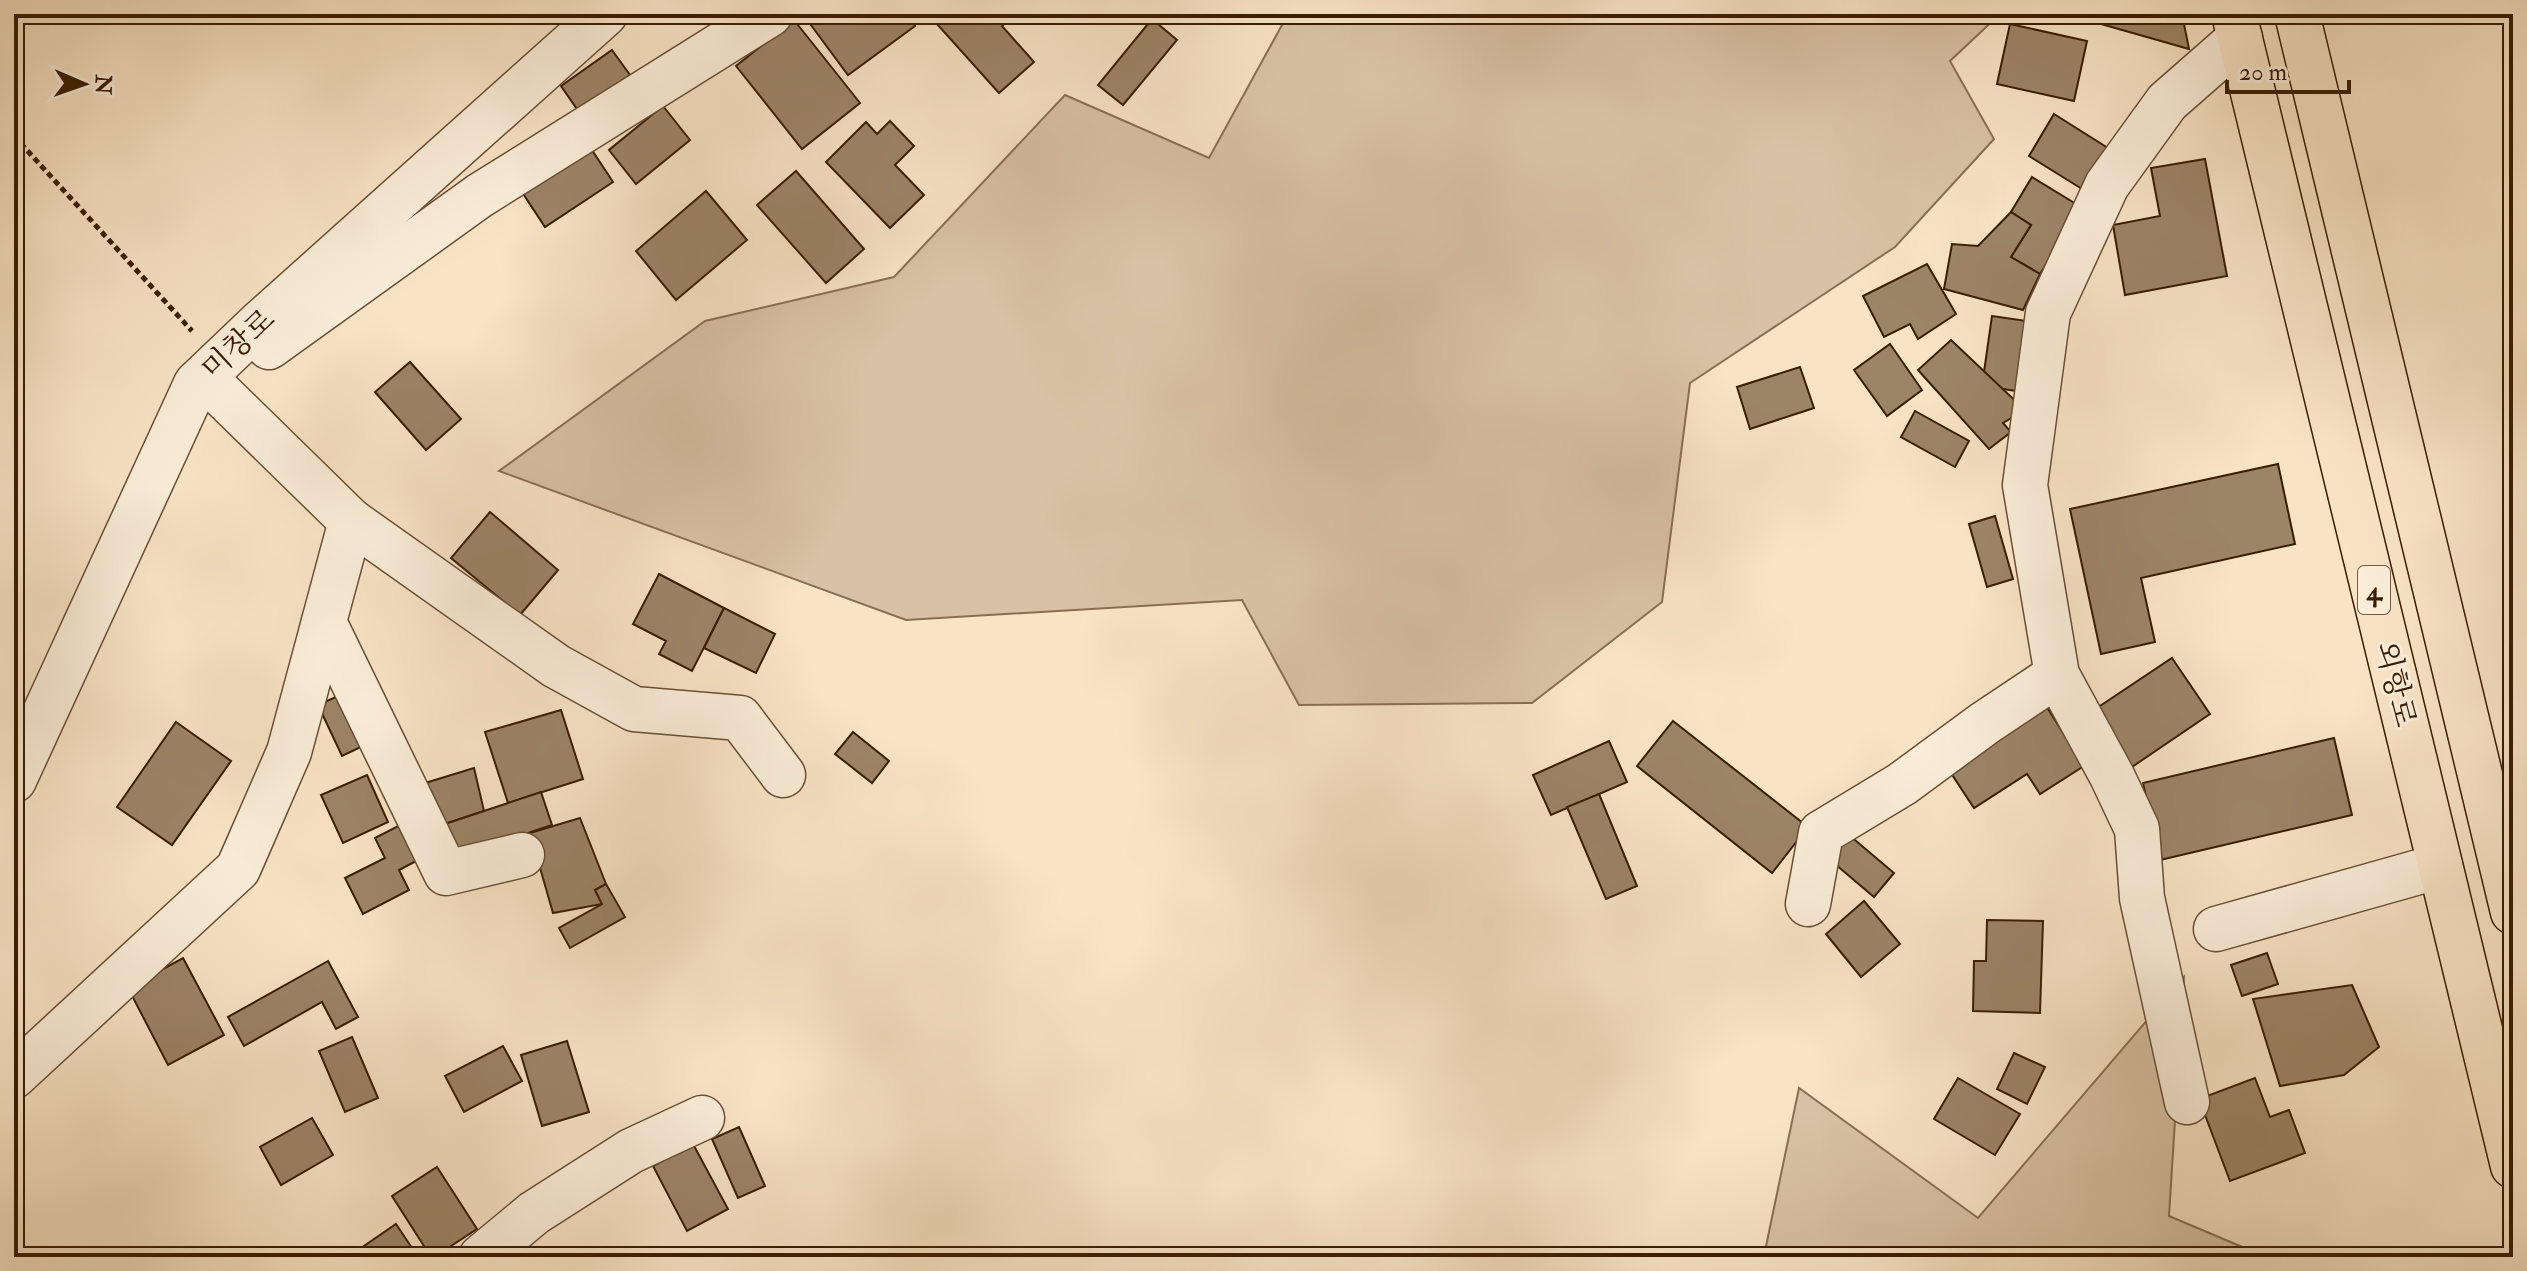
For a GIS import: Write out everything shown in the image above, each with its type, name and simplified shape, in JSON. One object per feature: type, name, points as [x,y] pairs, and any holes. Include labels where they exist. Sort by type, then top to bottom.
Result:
[{"type":"main road","name":"외항로","points":[[2297,14],[2513,912]]},
{"type":"main road","name":"외항로","points":[[2237,26],[2513,1166]]},
{"type":"street","name":"미창로","points":[[14,780],[206,385],[605,14]]},
{"type":"street","points":[[770,14],[479,196],[206,385],[351,521],[556,666],[634,709],[740,718],[783,775]]},
{"type":"street","points":[[2187,1102],[2142,898],[2137,829],[2057,675],[2025,485],[2048,313],[2107,185],[2167,102],[2237,26]]},
{"type":"street","points":[[14,1076],[238,869],[289,752],[351,521]]},
{"type":"street","points":[[324,622],[446,873],[522,855]]},
{"type":"street","points":[[1808,904],[1821,833],[1902,784],[2057,675]]},
{"type":"street","points":[[2216,929],[2440,866]]},
{"type":"street","points":[[481,1257],[534,1213],[631,1151],[702,1118]]},
{"type":"path","points":[[14,136],[206,385]]},
{"type":"shaded area","points":[[1288,14],[2000,14],[1950,61],[1994,139],[1895,247],[1690,383],[1662,602],[1532,703],[1299,705],[1242,600],[906,620],[499,471],[705,321],[894,277],[1065,95],[1209,158]]},
{"type":"shaded area","points":[[2184,977],[2169,1216],[2266,1257],[1772,1257],[1765,1251],[1799,1088],[1978,1218]]},
{"type":"building","points":[[809,14],[906,14],[915,26],[848,75],[805,17]]},
{"type":"building","points":[[928,14],[1015,14],[1002,26],[1034,62],[999,93]]},
{"type":"building","points":[[2066,14],[2182,14],[2189,49]]},
{"type":"building","points":[[1152,19],[1177,40],[1123,105],[1098,85]]},
{"type":"building","points":[[794,20],[860,103],[802,149],[736,66]]},
{"type":"building","points":[[2010,24],[2087,41],[2074,101],[1997,84]]},
{"type":"building","points":[[612,50],[630,75],[579,112],[561,86]]},
{"type":"building","points":[[663,106],[690,140],[636,184],[609,150]]},
{"type":"building","points":[[2054,114],[2108,148],[2082,189],[2029,156]]},
{"type":"building","points":[[890,121],[914,146],[895,165],[924,195],[890,228],[826,162],[866,122],[877,134]]},
{"type":"building","points":[[588,144],[613,182],[545,227],[520,189]]},
{"type":"building","points":[[2205,159],[2227,276],[2125,295],[2113,225],[2160,216],[2151,168]]},
{"type":"building","points":[[796,171],[864,249],[826,283],[757,205]]},
{"type":"building","points":[[2032,177],[2081,207],[2040,274],[2011,257],[2031,225],[2011,212]]},
{"type":"building","points":[[706,191],[747,240],[676,300],[636,251]]},
{"type":"building","points":[[2011,212],[2031,225],[2011,257],[2040,274],[2023,310],[1944,289],[1952,244],[1978,246]]},
{"type":"building","points":[[1927,264],[1956,314],[1918,339],[1910,324],[1884,337],[1863,296]]},
{"type":"building","points":[[1992,316],[2027,321],[2017,391],[1982,386]]},
{"type":"building","points":[[1951,340],[2025,410],[2003,423],[2011,432],[1989,449],[1918,370]]},
{"type":"building","points":[[1890,344],[1922,390],[1887,416],[1854,370]]},
{"type":"building","points":[[410,362],[461,419],[426,450],[375,392]]},
{"type":"building","points":[[1800,367],[1814,408],[1750,429],[1737,387]]},
{"type":"building","points":[[1915,411],[1969,441],[1955,467],[1901,437]]},
{"type":"building","points":[[2278,464],[2295,544],[2141,578],[2155,642],[2101,654],[2070,509]]},
{"type":"building","points":[[490,512],[558,570],[520,615],[451,558]]},
{"type":"building","points":[[1995,516],[2013,579],[1987,587],[1969,524]]},
{"type":"building","points":[[659,574],[724,608],[692,671],[659,654],[666,641],[633,624]]},
{"type":"building","points":[[724,608],[775,634],[756,673],[704,648]]},
{"type":"building","points":[[2172,658],[2210,714],[2126,771],[2088,714]]},
{"type":"building","points":[[340,695],[363,746],[342,756],[318,705]]},
{"type":"building","points":[[2043,701],[2084,766],[2040,794],[2027,774],[1974,808],[1945,764]]},
{"type":"building","points":[[561,710],[583,779],[508,803],[485,732]]},
{"type":"building","points":[[1673,721],[1808,827],[1772,873],[1637,766]]},
{"type":"building","points":[[176,722],[231,761],[172,845],[117,807]]},
{"type":"building","points":[[853,732],[889,761],[872,783],[835,754]]},
{"type":"building","points":[[2334,738],[2352,815],[2160,860],[2143,783]]},
{"type":"building","points":[[1609,741],[1627,782],[1551,815],[1533,775]]},
{"type":"building","points":[[474,768],[484,811],[439,826],[422,784]]},
{"type":"building","points":[[367,775],[388,822],[343,843],[321,795]]},
{"type":"building","points":[[541,792],[552,825],[450,859],[439,826]]},
{"type":"building","points":[[1599,794],[1637,886],[1606,899],[1567,807]]},
{"type":"building","points":[[580,818],[606,884],[595,890],[602,904],[553,913],[530,833]]},
{"type":"building","points":[[402,824],[420,859],[399,870],[409,890],[363,914],[345,878],[385,858],[375,838]]},
{"type":"building","points":[[1849,835],[1894,873],[1874,897],[1829,859]]},
{"type":"building","points":[[606,884],[625,917],[570,948],[559,928],[602,904],[595,890]]},
{"type":"building","points":[[1864,901],[1900,944],[1861,977],[1826,934]]},
{"type":"building","points":[[1987,920],[2043,921],[2040,1013],[1973,1011],[1974,961],[1986,961]]},
{"type":"building","points":[[2267,953],[2278,984],[2242,996],[2231,965]]},
{"type":"building","points":[[183,958],[224,1035],[168,1065],[128,988]]},
{"type":"building","points":[[328,961],[358,1017],[336,1029],[322,1002],[244,1046],[228,1017]]},
{"type":"building","points":[[2352,985],[2379,1047],[2344,1075],[2280,1086],[2253,999]]},
{"type":"building","points":[[352,1037],[378,1098],[345,1112],[319,1051]]},
{"type":"building","points":[[567,1041],[589,1112],[542,1126],[521,1055]]},
{"type":"building","points":[[503,1046],[522,1081],[464,1112],[445,1076]]},
{"type":"building","points":[[2014,1053],[2045,1067],[2027,1104],[1997,1089]]},
{"type":"building","points":[[1958,1078],[2020,1114],[1995,1155],[1934,1119]]},
{"type":"building","points":[[2255,1078],[2270,1117],[2289,1110],[2305,1153],[2230,1181],[2199,1099]]},
{"type":"building","points":[[312,1118],[333,1155],[281,1185],[260,1147]]},
{"type":"building","points":[[739,1127],[765,1186],[738,1198],[712,1139]]},
{"type":"building","points":[[693,1144],[728,1209],[687,1231],[653,1166]]},
{"type":"building","points":[[437,1167],[477,1229],[431,1257],[392,1196]]},
{"type":"building","points":[[396,1224],[418,1257],[371,1257],[364,1246]]}]
